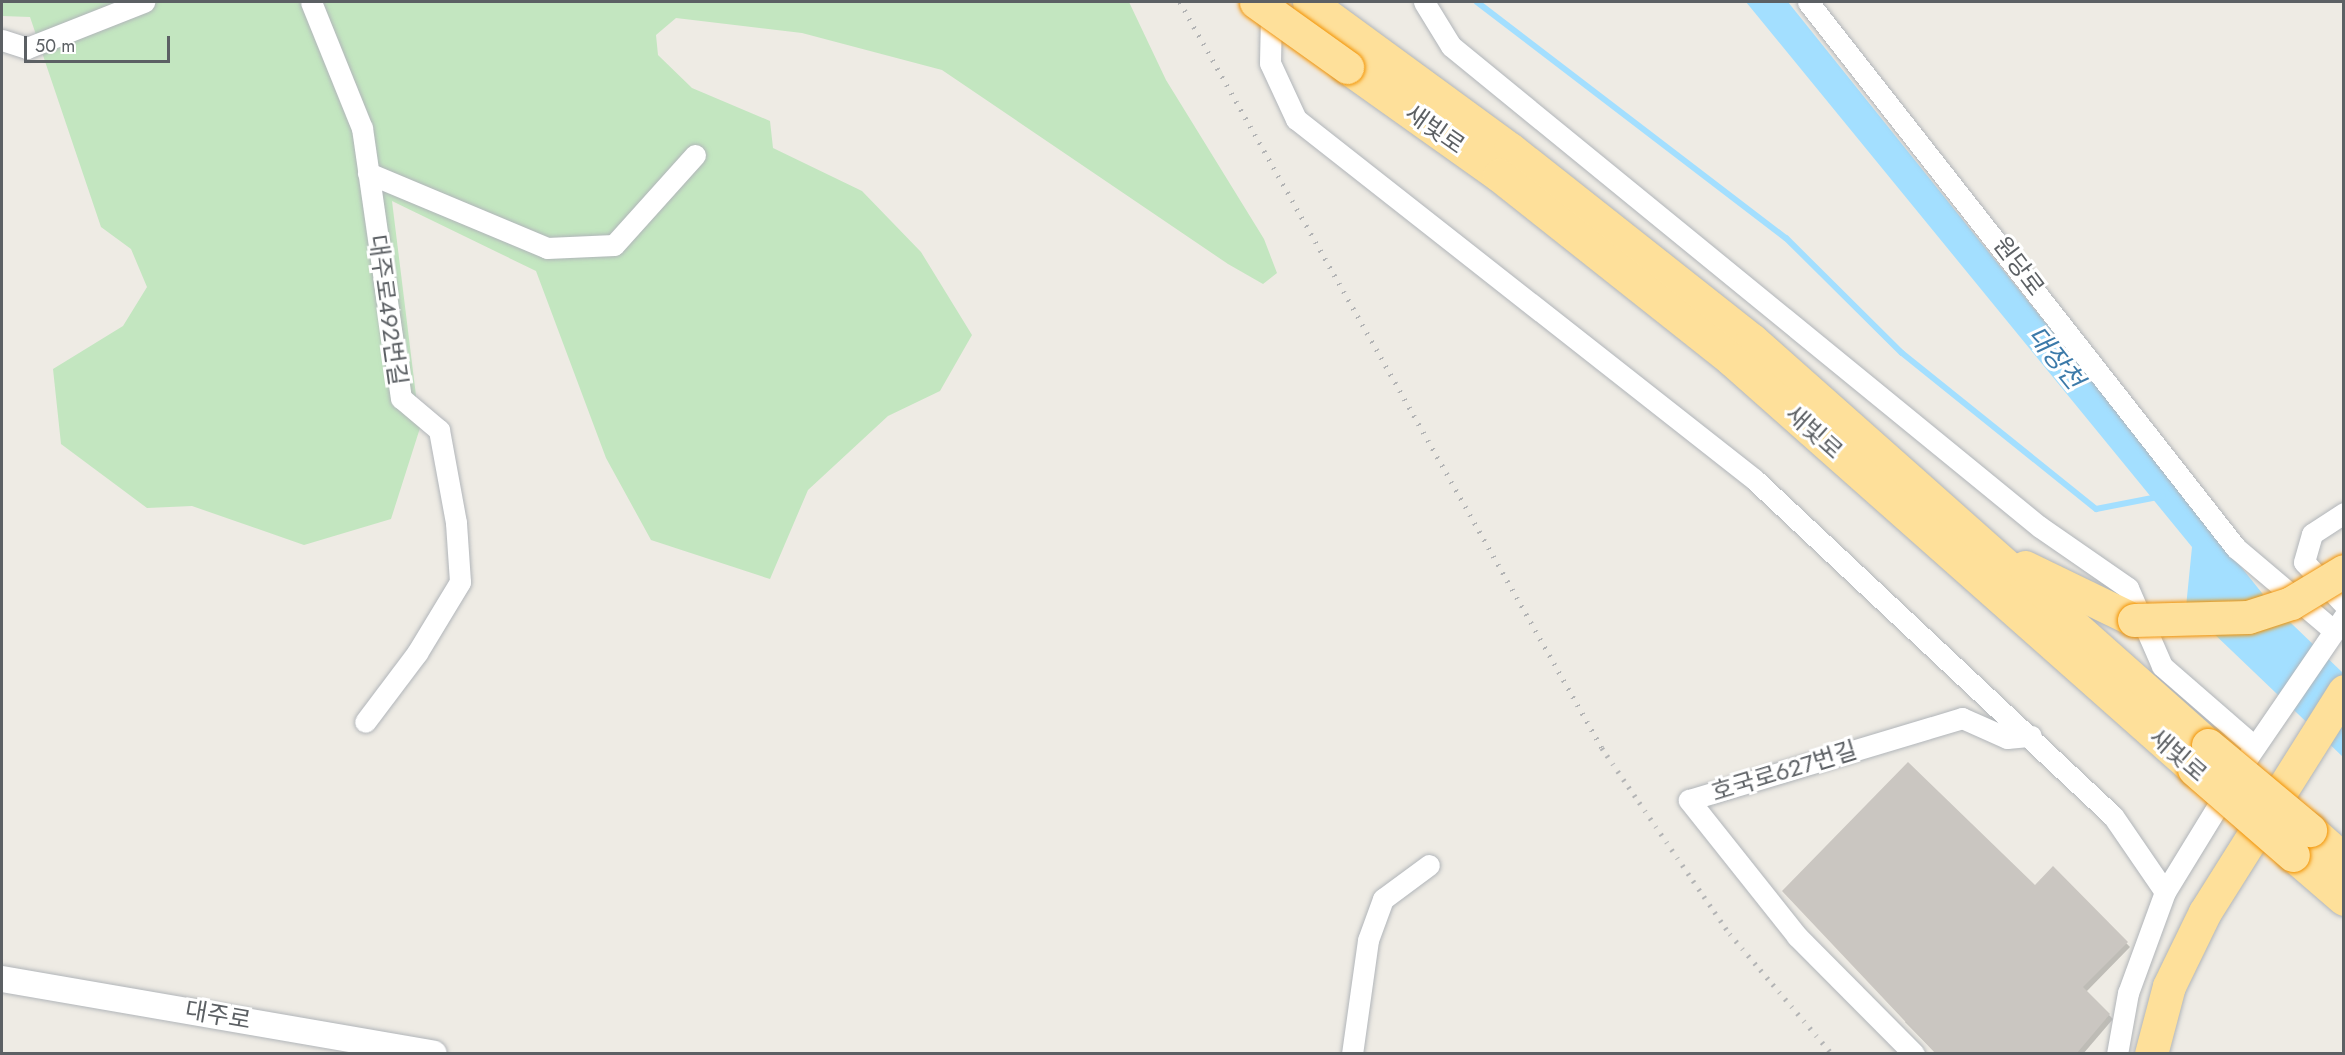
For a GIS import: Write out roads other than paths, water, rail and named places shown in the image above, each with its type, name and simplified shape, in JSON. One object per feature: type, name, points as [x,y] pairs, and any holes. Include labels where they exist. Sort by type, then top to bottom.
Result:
[{"type":"highway","name":"새빛로","points":[[1256,2],[1499,175],[1732,360],[2301,843],[2343,899]]},
{"type":"highway","name":"새빛로","points":[[1314,5],[1510,149],[1752,340],[1981,544],[2201,757]]},
{"type":"highway","points":[[1981,544],[2134,620],[2248,617],[2291,603],[2343,571]]},
{"type":"highway","points":[[2168,1053],[2183,992],[2219,917],[2290,793],[2343,691]]},
{"type":"highway","points":[[2151,1053],[2169,986],[2205,912],[2343,720]]},
{"type":"highway","name":"새빛로","points":[[2301,843],[2343,860]]},
{"type":"street","points":[[2,39],[27,48],[144,2]]},
{"type":"street","name":"대주로492번길","points":[[311,2],[362,128],[400,398],[439,430],[456,523],[460,582],[417,654],[365,722]]},
{"type":"street","points":[[1281,2],[1271,15],[1270,63],[1296,119],[1754,479],[2031,736],[2113,816],[2165,892]]},
{"type":"street","points":[[1424,2],[1461,54],[2040,527],[2128,588],[2162,666],[2254,746]]},
{"type":"street","name":"원당로","points":[[1808,2],[2236,548],[2334,629]]},
{"type":"street","points":[[368,172],[547,248],[614,245],[695,155]]},
{"type":"street","points":[[2343,513],[2312,534],[2304,562],[2343,604]]},
{"type":"street","points":[[2117,1053],[2128,993],[2165,892],[2270,721],[2334,629]]},
{"type":"street","name":"호국로627번길","points":[[1914,1053],[1797,936],[1689,800],[1962,718],[2007,738],[2031,736]]},
{"type":"street","points":[[1352,1053],[1368,940],[1383,899],[1429,865]]},
{"type":"street","name":"대주로","points":[[2,979],[434,1053]]},
{"type":"water","name":"대장천","points":[[1746,2],[1788,2],[2270,603],[2343,673],[2343,757],[2186,607],[2192,547]]},
{"type":"waterway","points":[[1477,2],[1786,238],[1902,353],[2096,509],[2163,496]]},
{"type":"railway","points":[[1180,2],[1602,748],[1730,934],[1832,1054]]}]
